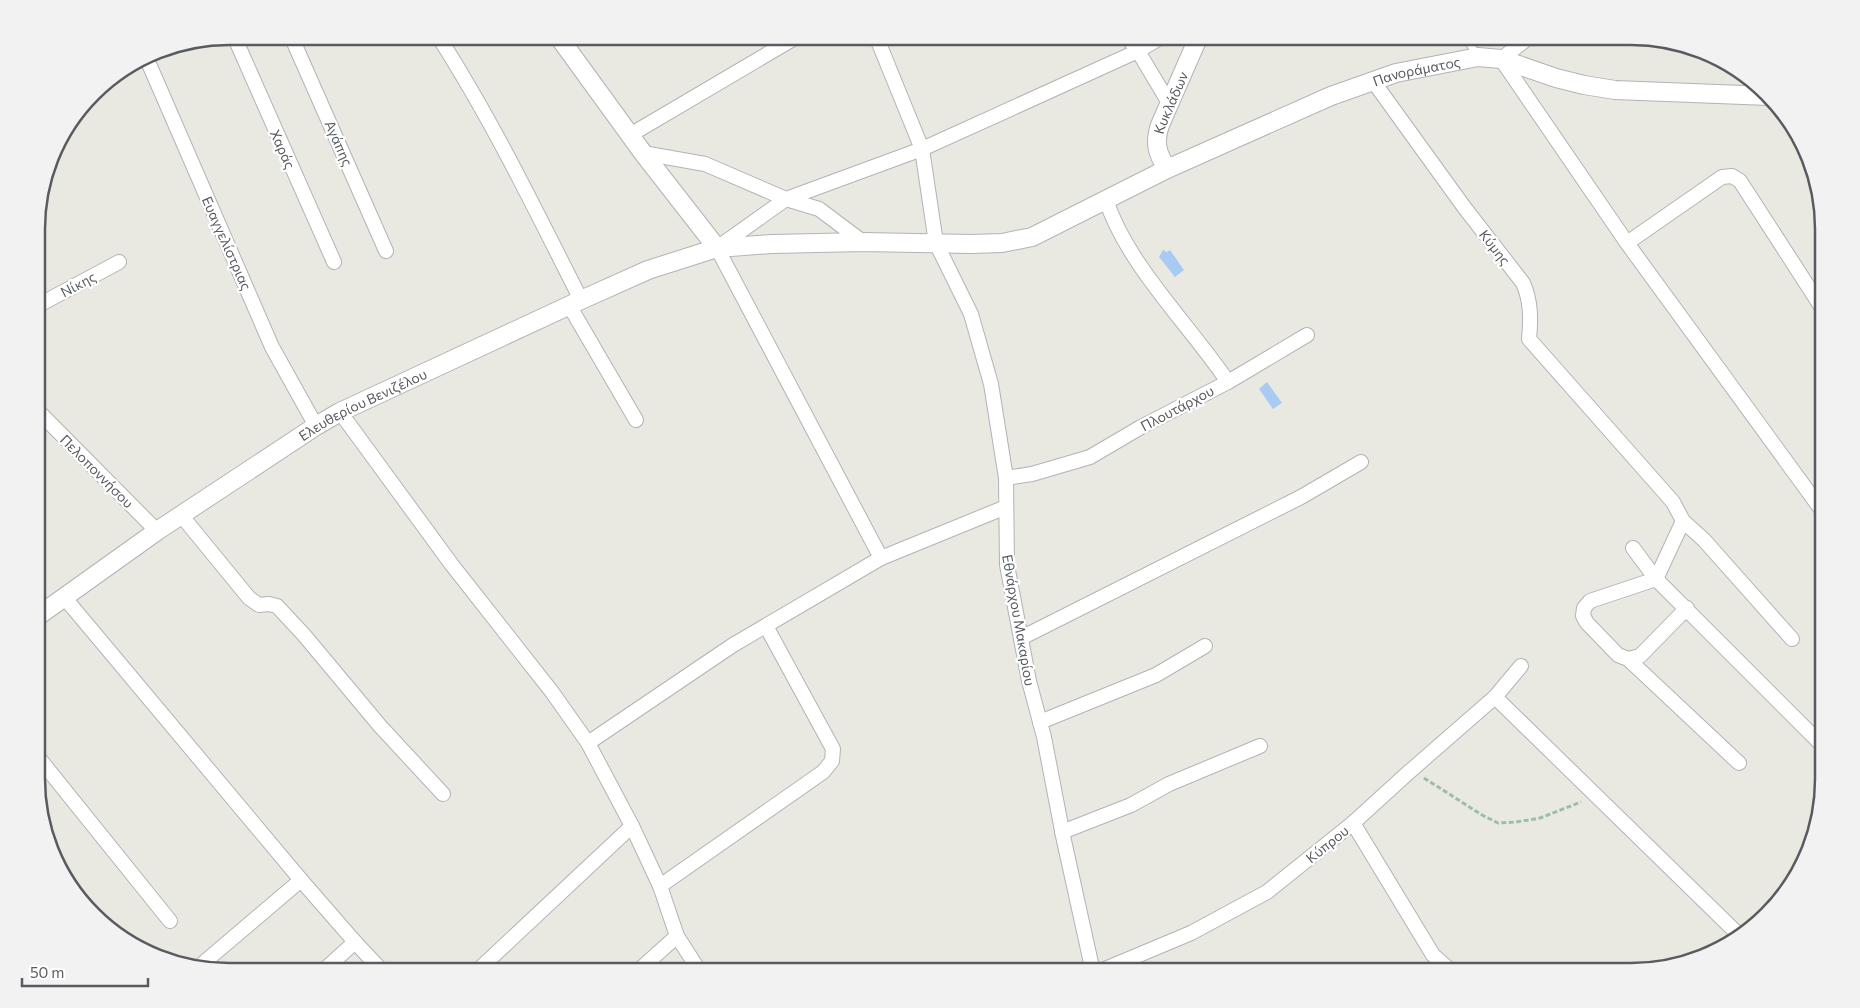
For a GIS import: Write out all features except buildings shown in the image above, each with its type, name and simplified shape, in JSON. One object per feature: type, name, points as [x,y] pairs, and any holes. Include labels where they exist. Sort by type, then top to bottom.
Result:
[{"type":"street","name":"Χαράς","points":[[238,45],[334,262]]},
{"type":"street","name":"Αγάπης","points":[[295,45],[386,251]]},
{"type":"street","points":[[444,45],[504,150],[575,302],[636,420]]},
{"type":"street","points":[[565,45],[643,153],[717,248],[881,558]]},
{"type":"street","points":[[630,135],[783,45]]},
{"type":"street","name":"Εθνάρχου Μακαρίου","points":[[880,45],[922,149],[936,243],[971,314],[991,384],[1006,478],[1007,564],[1029,681],[1040,722],[1091,963]]},
{"type":"street","points":[[1133,45],[1169,103]]},
{"type":"street","points":[[717,248],[786,199],[922,149],[1148,45]]},
{"type":"street","name":"Κυκλάδων","points":[[1167,169],[1159,156],[1156,141],[1160,125],[1195,45]]},
{"type":"street","points":[[1519,45],[1501,59],[1627,243],[1815,501]]},
{"type":"street","name":"Πανοράματος","points":[[936,243],[1002,243],[1032,237],[1167,169],[1331,96],[1396,73],[1478,56],[1501,59],[1556,78],[1615,90],[1757,96]]},
{"type":"street","name":"Ευαγγελίστριας","points":[[149,63],[272,347],[316,426]]},
{"type":"street","name":"Κύμης","points":[[1373,81],[1464,207],[1523,283],[1528,296],[1529,339],[1673,502],[1683,521],[1704,540],[1792,639]]},
{"type":"street","points":[[643,153],[705,164],[786,199],[818,209],[862,242]]},
{"type":"street","points":[[1627,243],[1722,177],[1732,176],[1740,181],[1815,297]]},
{"type":"street","name":"Πλουτάρχου","points":[[1006,478],[1032,474],[1090,457],[1141,427],[1228,382],[1214,360],[1155,285],[1127,245],[1112,218],[1106,200]]},
{"type":"street","name":"Ελευθερίου Βενιζέλου","points":[[45,611],[157,531],[340,412],[575,302],[648,270],[717,248],[772,244],[936,243]]},
{"type":"street","name":"Νίκης","points":[[45,302],[119,262]]},
{"type":"street","points":[[1228,382],[1307,336]]},
{"type":"street","points":[[340,412],[452,565],[552,692],[588,743],[632,826],[660,886],[677,936],[694,963]]},
{"type":"street","name":"Πελοποννήσου","points":[[45,418],[157,531]]},
{"type":"street","points":[[1021,638],[1301,497],[1361,462]]},
{"type":"street","points":[[588,743],[732,645],[881,558],[1006,507]]},
{"type":"street","points":[[181,515],[249,598],[259,605],[269,604],[277,606],[304,634],[380,726],[443,794]]},
{"type":"street","points":[[1683,521],[1656,579],[1590,601],[1584,608],[1583,616],[1587,623],[1618,655],[1628,659],[1740,763]]},
{"type":"street","points":[[1633,548],[1656,579],[1815,738]]},
{"type":"street","points":[[64,598],[301,880],[375,963]]},
{"type":"street","points":[[1628,659],[1640,656],[1687,608]]},
{"type":"street","points":[[660,886],[823,772],[832,761],[833,749],[766,626]]},
{"type":"street","points":[[1040,722],[1156,675],[1205,646]]},
{"type":"street","name":"Κύπρου","points":[[1119,963],[1190,933],[1267,892],[1353,824],[1409,772],[1495,698],[1522,666]]},
{"type":"street","points":[[1495,698],[1594,792],[1735,931]]},
{"type":"street","points":[[1062,832],[1131,806],[1170,784],[1260,746]]},
{"type":"street","points":[[45,766],[170,921]]},
{"type":"street","points":[[1353,824],[1433,955],[1442,963]]},
{"type":"street","points":[[486,963],[632,826]]},
{"type":"street","points":[[206,961],[301,880]]},
{"type":"street","points":[[647,963],[677,936]]},
{"type":"street","points":[[332,963],[355,942]]},
{"type":"lane","points":[[1470,45],[1478,56]]},
{"type":"path","points":[[1409,772],[1422,776],[1482,815],[1498,823],[1540,818],[1578,804],[1594,792]]},
{"type":"water","points":[[1163,250],[1167,252],[1170,250],[1184,270],[1175,277],[1159,257]]},
{"type":"water","points":[[1267,382],[1282,403],[1273,409],[1259,389]]}]
